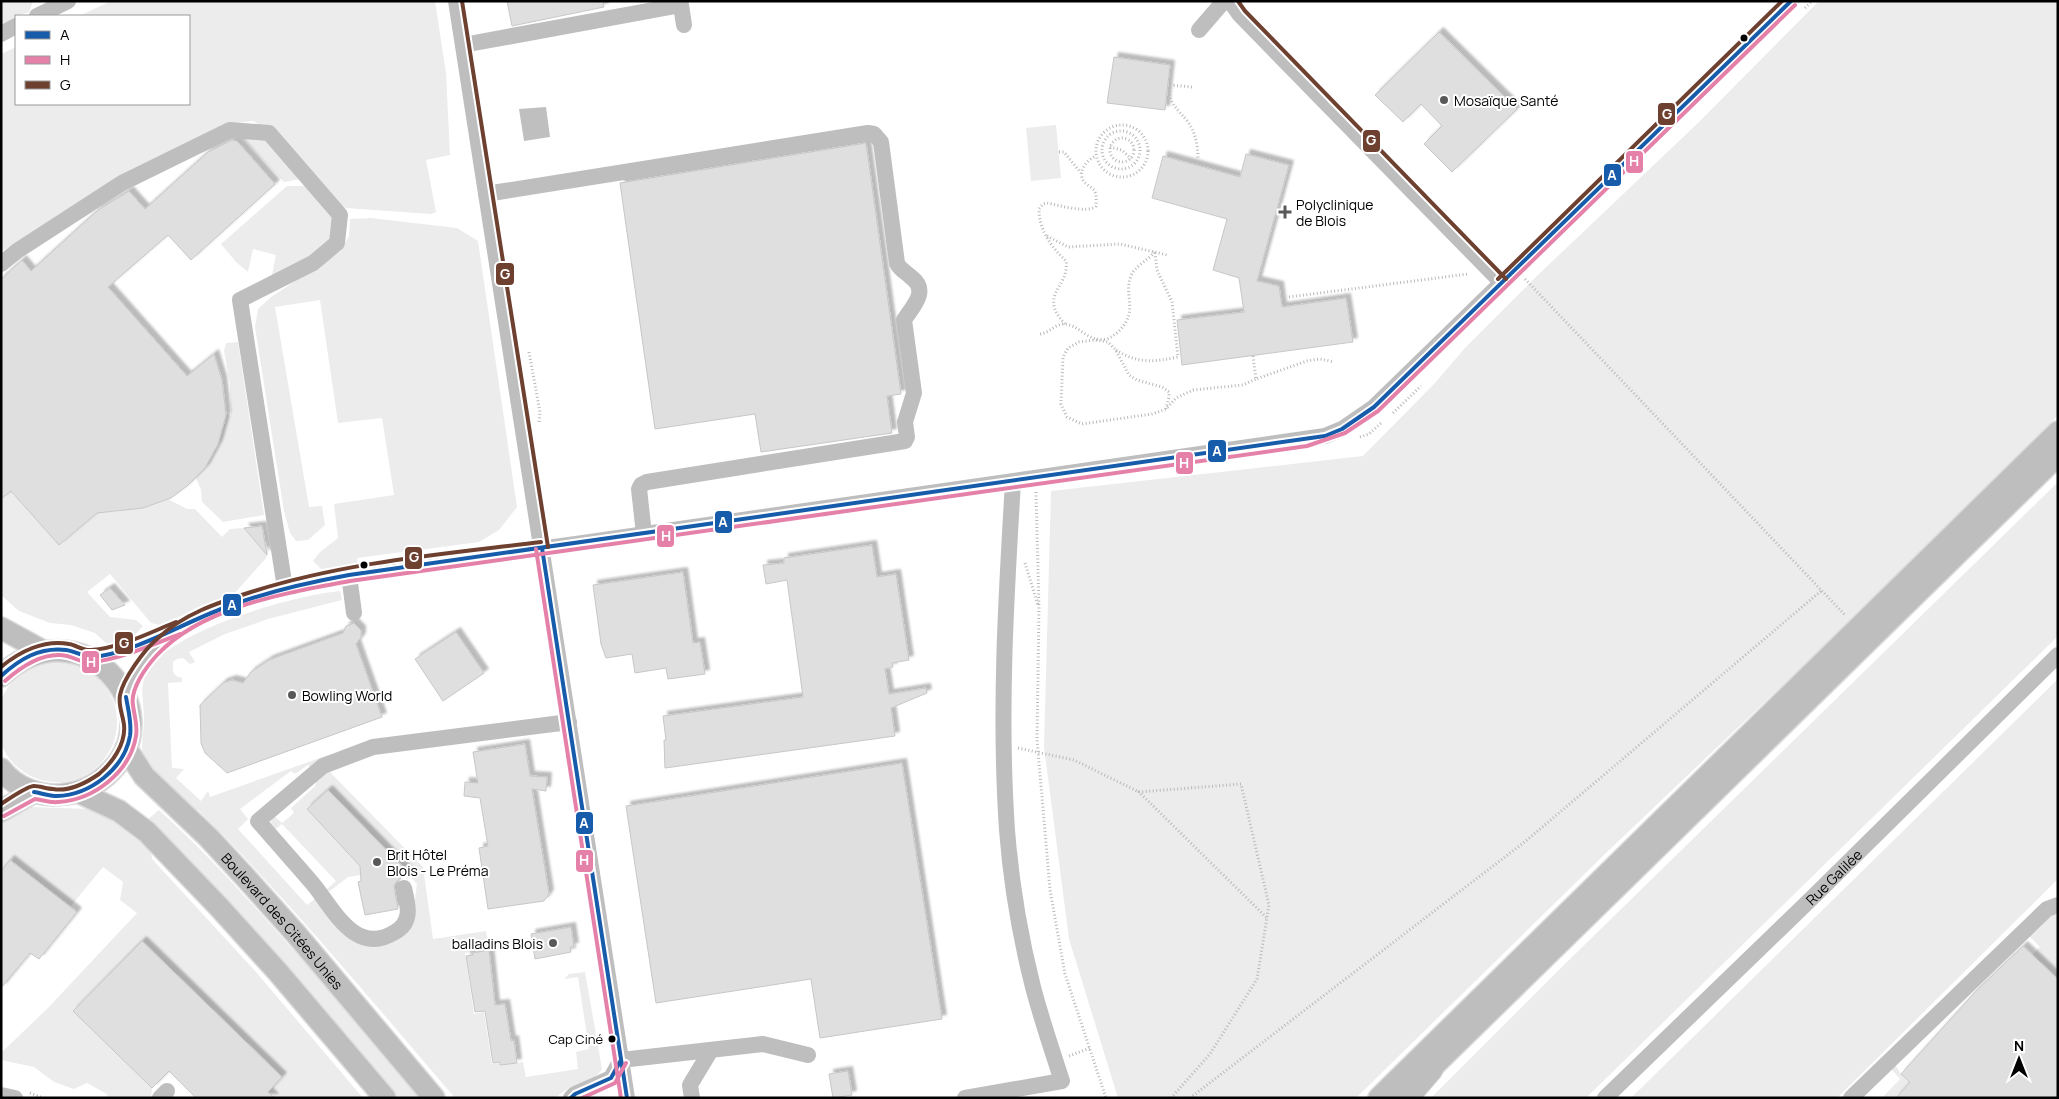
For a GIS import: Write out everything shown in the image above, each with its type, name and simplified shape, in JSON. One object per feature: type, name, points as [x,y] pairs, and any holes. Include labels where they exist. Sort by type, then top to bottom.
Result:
[{"type":"highway","points":[[1406,1098],[1431,1069]]},
{"type":"main road","points":[[1379,1098],[2058,432]]},
{"type":"main road","points":[[1398,1098],[1431,1069],[2058,455]]},
{"type":"main road","points":[[1,628],[43,651]]},
{"type":"main road","points":[[1,676],[19,660],[43,651],[66,650],[90,657],[112,674],[126,697],[130,722],[130,736],[117,764],[100,782],[78,792],[56,796],[34,792],[17,784],[1,769]]},
{"type":"main road","name":"Boulevard des Citées Unies","points":[[126,748],[144,776],[209,838],[246,878],[296,934],[434,1098]]},
{"type":"main road","points":[[1,811],[34,792]]},
{"type":"main road","points":[[78,792],[119,811],[146,832],[219,907],[277,971],[385,1098]]},
{"type":"street","points":[[39,15],[68,1]]},
{"type":"street","points":[[456,1],[627,1098]]},
{"type":"street","points":[[1199,30],[1224,1]]},
{"type":"street","points":[[1230,1],[1240,15],[1502,284]]},
{"type":"street","points":[[90,657],[119,651],[224,608],[284,588],[349,575],[1325,436],[1359,419],[1374,407],[1791,1]]},
{"type":"street","points":[[463,45],[680,5],[684,25]]},
{"type":"street","points":[[1,34],[15,27]]},
{"type":"street","points":[[1,264],[17,251],[122,183],[230,130],[269,133],[340,215],[337,243],[313,263],[240,300],[281,557],[284,588]]},
{"type":"street","points":[[486,194],[868,133],[874,134],[881,142],[897,263],[902,270],[914,279],[919,294],[915,305],[904,320],[914,393],[905,422],[907,437],[905,442],[647,482],[641,485],[639,490],[644,534]]},
{"type":"street","points":[[965,1098],[1062,1081],[1033,987],[1016,900],[1007,831],[1003,745],[1003,652],[1012,482]]},
{"type":"street","points":[[349,575],[354,613]]},
{"type":"street","points":[[126,697],[138,668],[145,659],[154,649],[184,625]]},
{"type":"street","name":"Rue Galilée","points":[[1605,1098],[1814,896],[2058,655]]},
{"type":"street","points":[[404,888],[408,908],[407,920],[396,932],[380,938],[369,939],[358,934],[337,918],[321,894],[258,820],[323,766],[373,748],[569,722]]},
{"type":"street","points":[[1851,1098],[2047,909],[2058,905]]},
{"type":"street","points":[[621,1060],[763,1044],[808,1055]]},
{"type":"street","points":[[692,1098],[690,1085],[711,1050]]},
{"type":"street","points":[[571,1098],[575,1094],[611,1078],[621,1060]]},
{"type":"street","points":[[1,1094],[15,1098]]},
{"type":"path","points":[[1192,88],[1170,85],[1168,94],[1177,112],[1189,123],[1195,135],[1198,160]]},
{"type":"path","points":[[1130,125],[1144,135],[1149,149],[1148,159],[1138,172],[1122,177],[1113,176],[1105,171],[1096,156],[1097,142],[1105,131],[1112,126],[1130,125]]},
{"type":"path","points":[[1117,131],[1120,138]]},
{"type":"path","points":[[1117,131],[1124,131],[1135,136],[1141,149],[1138,160],[1134,165],[1122,169],[1113,167],[1106,161],[1103,155],[1103,145],[1107,137],[1117,131]]},
{"type":"path","points":[[1126,138],[1132,143],[1135,151],[1131,159],[1124,163],[1116,161],[1111,155],[1110,147],[1114,140],[1126,138]]},
{"type":"path","points":[[1097,142],[1103,145]]},
{"type":"path","points":[[1110,147],[1122,150],[1131,159]]},
{"type":"path","points":[[1141,149],[1149,149]]},
{"type":"path","points":[[1059,152],[1064,152],[1068,155],[1082,174],[1084,182],[1094,191],[1097,197],[1096,206],[1093,209],[1083,210],[1043,204],[1039,209],[1041,229],[1055,252],[1066,261],[1065,274],[1054,298],[1054,308],[1065,324],[1095,340],[1108,342],[1115,349],[1129,375],[1137,380],[1162,387],[1168,392],[1170,397],[1166,409]]},
{"type":"path","points":[[1082,174],[1083,168],[1089,159],[1096,156]]},
{"type":"path","points":[[1113,167],[1116,161]]},
{"type":"path","points":[[1047,236],[1068,247],[1120,244],[1167,255]]},
{"type":"path","points":[[1155,252],[1145,263],[1136,268],[1131,275],[1129,285],[1130,310],[1126,323],[1116,334],[1108,338],[1079,342],[1068,348],[1063,357],[1061,404],[1067,417],[1082,424],[1152,414],[1166,409],[1176,398],[1193,390],[1243,385],[1307,361],[1320,359],[1334,362]]},
{"type":"path","points":[[1115,349],[1144,362],[1178,357],[1172,302],[1157,270],[1155,252]]},
{"type":"path","points":[[1516,270],[1857,628]]},
{"type":"path","points":[[1289,297],[1468,274]]},
{"type":"path","points":[[1040,334],[1047,333],[1056,326],[1065,324]]},
{"type":"path","points":[[1253,356],[1256,379]]},
{"type":"path","points":[[1036,492],[1039,609],[1038,753],[1052,899],[1065,974],[1106,1098]]},
{"type":"path","points":[[1009,542],[1018,548],[1023,555],[1039,609]]},
{"type":"path","points":[[1190,1098],[1527,840],[1821,590]]},
{"type":"path","points":[[1003,745],[1074,760],[1139,792],[1267,918]]},
{"type":"path","points":[[1139,792],[1242,784],[1269,906],[1257,979],[1210,1054],[1171,1098]]},
{"type":"path","points":[[1056,1060],[1090,1048]]},
{"type":"shaded area","points":[[1,1],[33,1],[29,12],[15,15],[15,19],[1,26]]},
{"type":"shaded area","points":[[111,1],[435,1],[446,73],[450,155],[426,160],[436,212],[431,214],[346,208],[333,200],[283,139],[253,121],[234,123],[115,180],[1,252],[1,54],[15,47],[15,105],[190,105],[190,15],[81,15]]},
{"type":"shaded area","points":[[1819,1],[2058,1],[2058,415],[1948,528],[1607,852],[1356,1098],[1118,1098],[1069,939],[1044,747],[1051,491],[1363,456],[1435,383],[1465,348],[1540,273],[1698,123]]},
{"type":"shaded area","points":[[546,107],[550,137],[524,141],[519,109]]},
{"type":"shaded area","points":[[1056,125],[1061,178],[1031,181],[1026,128]]},
{"type":"shaded area","points":[[242,137],[266,139],[301,179],[284,182]]},
{"type":"shaded area","points":[[287,186],[306,186],[336,218],[334,237],[301,266],[271,280],[276,255],[253,249],[248,272],[236,262],[221,244]]},
{"type":"shaded area","points":[[371,218],[457,228],[478,241],[517,507],[499,530],[479,542],[357,558],[358,565],[321,569],[313,561],[319,553],[338,538],[334,504],[394,495],[382,418],[338,423],[320,300],[275,307],[309,507],[322,506],[325,525],[308,540],[296,541],[290,533],[284,511],[255,327],[258,309],[271,297],[341,251],[349,236],[350,219]]},
{"type":"shaded area","points":[[238,342],[264,515],[223,522],[202,502],[201,490],[196,478],[211,457],[226,420],[226,414],[231,416],[230,384],[224,351],[226,343]]},
{"type":"shaded area","points":[[1,480],[59,545],[111,502],[111,512],[143,508],[168,499],[187,509],[195,509],[222,537],[230,529],[244,528],[260,547],[268,544],[269,550],[266,558],[233,595],[160,625],[151,623],[110,574],[87,592],[110,617],[136,620],[143,626],[134,636],[108,645],[95,633],[71,625],[50,623],[19,611],[1,595]]},
{"type":"shaded area","points":[[2058,482],[2058,636],[1586,1098],[1431,1098],[1567,962]]},
{"type":"shaded area","points":[[340,591],[342,600],[268,619],[225,634],[189,652],[195,662],[190,664],[183,658],[173,662],[173,672],[176,676],[182,678],[182,682],[168,683],[172,768],[184,769],[176,778],[201,801],[208,791],[210,797],[331,754],[311,768],[308,765],[295,774],[291,771],[240,809],[248,819],[238,829],[307,905],[316,898],[365,941],[412,921],[417,884],[389,851],[387,852],[329,790],[307,809],[367,874],[348,877],[330,891],[326,890],[336,881],[282,824],[272,832],[269,825],[274,816],[282,823],[294,813],[291,808],[315,786],[317,779],[327,769],[423,867],[433,939],[486,931],[489,949],[465,953],[474,1014],[484,1012],[492,1064],[499,1063],[500,1065],[523,1062],[526,1077],[578,1069],[576,1052],[589,1049],[578,977],[564,979],[569,974],[585,972],[602,1069],[594,1077],[568,1089],[556,1098],[455,1098],[265,879],[198,810],[189,811],[145,764],[142,747],[144,719],[143,685],[146,674],[158,658],[178,643],[234,618],[294,600]]},
{"type":"shaded area","points":[[45,663],[69,663],[91,672],[107,688],[116,710],[116,734],[107,756],[91,772],[69,781],[45,781],[23,772],[7,756],[-1,738],[-1,706],[7,688],[23,672]]},
{"type":"shaded area","points":[[2058,679],[2058,879],[1837,1098],[1631,1098]]},
{"type":"shaded area","points":[[31,807],[90,809],[122,823],[151,851],[152,859],[256,972],[363,1098],[274,1098],[268,1091],[282,1076],[142,941],[74,1011],[152,1088],[151,1098],[108,1098],[107,1094],[87,1083],[74,1089],[54,1082],[34,1067],[1,1060],[1,1053],[48,1008],[137,913],[120,900],[123,882],[103,867],[70,907],[11,860],[1,871],[1,822],[11,814]]},
{"type":"shaded area","points":[[159,810],[203,852],[257,910],[328,989],[421,1098],[399,1098],[232,907],[147,820]]},
{"type":"shaded area","points":[[2052,915],[2058,915],[2057,978],[2032,955],[2040,947],[2027,934]]},
{"type":"shaded area","points":[[1895,1065],[1910,1082],[1896,1098],[1882,1098],[1900,1079],[1891,1069]]},
{"type":"building","points":[[507,1],[603,1],[604,7],[512,26]]},
{"type":"building","name":"Mosaïque Santé","points":[[1439,32],[1517,109],[1452,172],[1424,144],[1442,126],[1421,104],[1403,122],[1375,95]]},
{"type":"building","points":[[1114,57],[1170,65],[1165,110],[1107,103]]},
{"type":"building","points":[[232,140],[237,141],[275,184],[191,260],[168,235],[108,287],[187,376],[214,354],[222,380],[226,415],[218,444],[205,468],[187,486],[171,498],[143,508],[97,513],[59,545],[11,491],[1,499],[1,279],[22,260],[31,271],[98,210],[129,191],[145,209],[208,152]]},
{"type":"building","points":[[866,143],[901,394],[887,396],[892,433],[761,452],[755,414],[655,429],[620,183]]},
{"type":"building","points":[[1246,154],[1289,165],[1257,281],[1279,286],[1282,307],[1346,298],[1353,342],[1182,365],[1177,320],[1244,312],[1239,278],[1213,270],[1227,219],[1152,198],[1163,156],[1240,177]]},
{"type":"building","points":[[262,526],[267,555],[244,528]]},
{"type":"building","points":[[872,545],[877,577],[896,574],[909,660],[892,663],[893,667],[885,669],[889,694],[926,688],[927,693],[891,708],[895,736],[665,768],[664,740],[666,740],[663,716],[803,697],[787,580],[766,584],[763,565],[784,563],[784,558]]},
{"type":"building","points":[[683,572],[693,643],[700,642],[705,674],[668,679],[666,668],[635,673],[632,654],[606,658],[601,644],[593,585]]},
{"type":"building","points":[[110,588],[125,605],[112,610],[100,595]]},
{"type":"building","name":"Bowling World","points":[[354,623],[361,630],[361,637],[356,644],[382,717],[227,773],[205,753],[201,743],[200,705],[223,683],[232,680],[243,683],[251,672],[269,660],[343,633],[346,626]]},
{"type":"building","points":[[456,632],[484,673],[443,701],[415,659]]},
{"type":"building","points":[[525,744],[530,776],[547,777],[546,791],[532,789],[549,894],[544,901],[488,909],[479,848],[488,846],[480,798],[464,796],[465,782],[478,783],[473,752]]},
{"type":"building","points":[[902,763],[942,1019],[820,1038],[811,979],[656,1003],[626,806]]},
{"type":"building","name":"Brit Hôtel Blois - Le Préma","points":[[328,790],[408,872],[394,886],[398,909],[365,915],[358,882],[361,881],[360,866],[307,809]]},
{"type":"building","points":[[10,860],[77,912],[39,959],[30,953],[1,988],[1,871]]},
{"type":"building","points":[[571,927],[574,947],[570,947],[571,952],[535,959],[531,934]]},
{"type":"building","points":[[142,941],[282,1077],[268,1092],[274,1098],[196,1098],[169,1071],[152,1088],[73,1011]]},
{"type":"building","points":[[2023,946],[2058,979],[2058,1098],[1896,1098],[1910,1082],[1901,1074],[1976,991]]},
{"type":"building","points":[[489,950],[495,1005],[505,1004],[511,1041],[514,1040],[517,1063],[500,1065],[500,1062],[493,1063],[485,1011],[475,1012],[466,956]]},
{"type":"building","points":[[848,1071],[852,1095],[833,1098],[829,1074]]},
{"type":"transit line","name":"G","points":[[462,1],[548,547]]},
{"type":"transit line","name":"G","points":[[1238,1],[1245,11],[1506,279]]},
{"type":"transit line","name":"G","points":[[1498,279],[1782,1]]},
{"type":"transit line","name":"A","points":[[1,676],[15,664],[39,652],[47,650],[69,651],[89,657],[108,655],[141,644],[239,602],[301,585],[349,575],[1325,436],[1342,429],[1374,407],[1791,1]]},
{"type":"transit line","name":"H","points":[[4,816],[35,799],[49,802],[71,800],[85,796],[108,782],[118,772],[132,749],[136,736],[133,705],[134,692],[136,685],[148,666],[176,638],[198,624],[247,604],[350,581],[1307,446],[1345,433],[1378,411],[1795,5]]},
{"type":"transit line","name":"G","points":[[1,804],[31,787],[65,789],[77,786],[104,770],[113,759],[123,739],[124,725],[120,707],[120,695],[130,673],[140,657],[167,630],[201,610],[251,592],[322,573],[395,560],[541,542]]},
{"type":"transit line","name":"A","points":[[542,548],[627,1098]]},
{"type":"transit line","name":"H","points":[[536,549],[621,1098]]},
{"type":"transit line","name":"G","points":[[1,667],[16,656],[41,645],[60,643],[88,650],[102,649],[134,639],[176,622]]},
{"type":"transit line","name":"H","points":[[5,681],[26,665],[42,658],[58,655],[93,662],[137,651],[180,634]]},
{"type":"transit line","name":"A","points":[[34,792],[57,796],[81,791],[104,778],[113,769],[121,759],[130,736],[130,721],[126,697]]},
{"type":"transit line","name":"A","points":[[571,1098],[575,1094],[611,1078],[621,1060]]},
{"type":"transit line","name":"H","points":[[582,1098],[615,1083],[626,1063]]},
{"type":"place","name":"Mosaïque Santé","points":[[1444,100]]},
{"type":"place","name":"Polyclinique de Blois","points":[[1285,212]]},
{"type":"place","name":"Bowling World","points":[[292,695]]},
{"type":"place","name":"Brit Hôtel Blois - Le Préma","points":[[377,862]]},
{"type":"place","name":"balladins Blois","points":[[553,943]]},
{"type":"place","name":"Cap Ciné","points":[[612,1039]]}]
